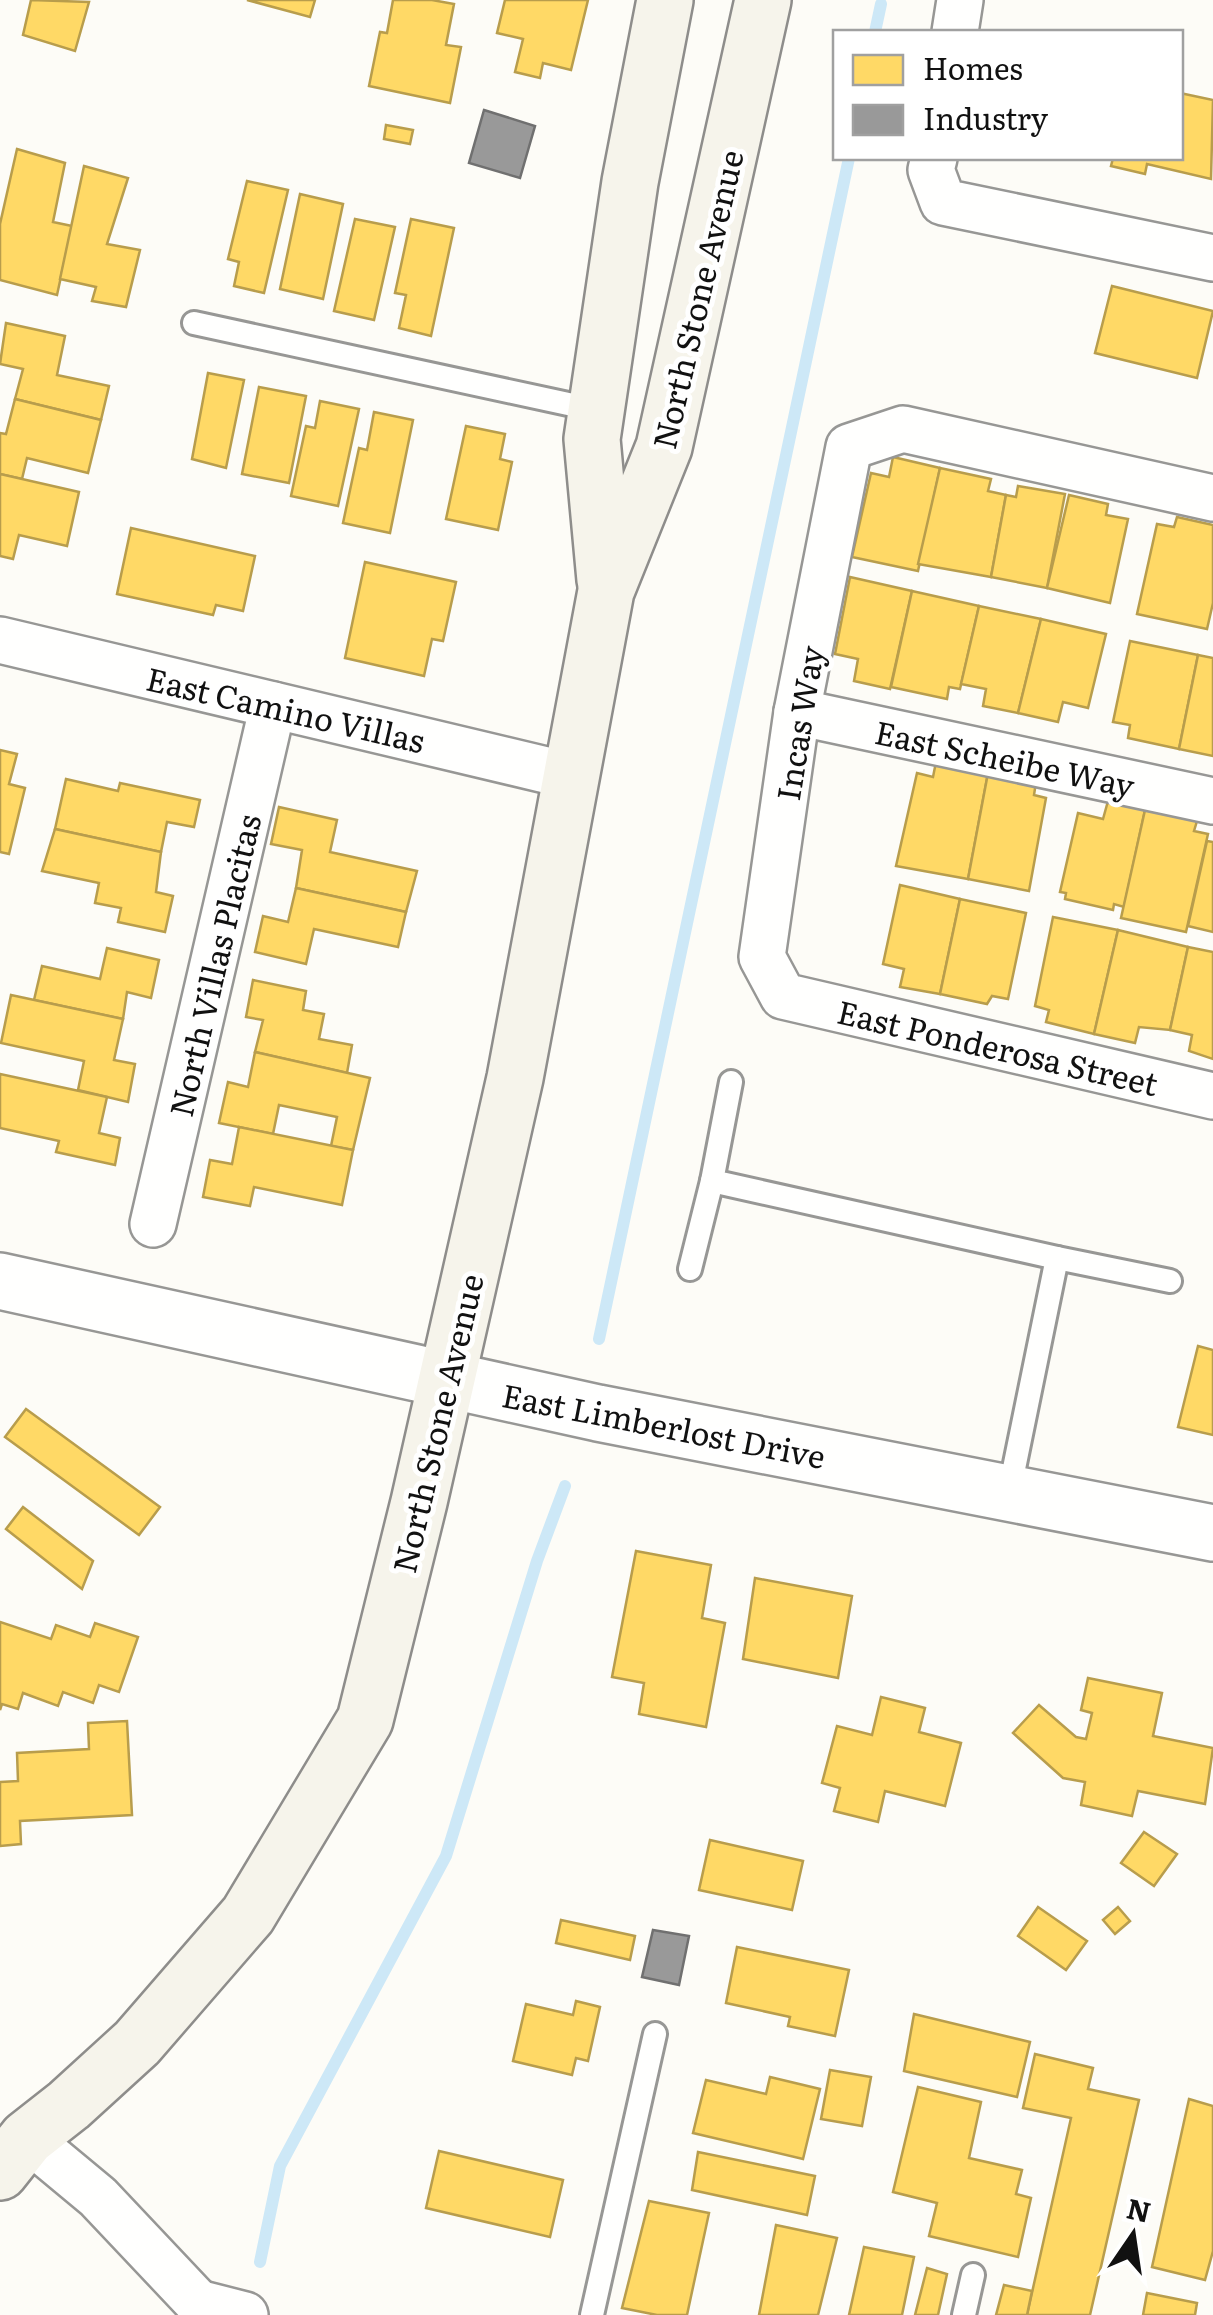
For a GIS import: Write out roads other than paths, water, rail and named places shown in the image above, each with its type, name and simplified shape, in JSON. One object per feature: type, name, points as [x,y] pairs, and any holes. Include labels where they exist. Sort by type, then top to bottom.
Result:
[{"type":"main road","name":"North Stone Avenue","points":[[606,592],[592,440],[630,182],[665,0]]},
{"type":"main road","name":"North Stone Avenue","points":[[9,2150],[69,2105],[137,2043],[248,1914],[366,1720],[515,1078],[606,592],[664,448],[763,0]]},
{"type":"street","points":[[955,30],[960,0]]},
{"type":"street","points":[[934,160],[932,170],[942,202],[1213,258]]},
{"type":"street","name":"Incas Way","points":[[783,996],[762,957],[797,712],[849,447],[903,429],[1213,498]]},
{"type":"street","name":"East Camino Villas","points":[[0,640],[571,776]]},
{"type":"street","name":"North Villas Placitas","points":[[153,1224],[273,706]]},
{"type":"street","name":"East Scheibe Way","points":[[797,712],[1213,801]]},
{"type":"street","name":"East Ponderosa Street","points":[[783,996],[1213,1096]]},
{"type":"street","name":"East Limberlost Drive","points":[[0,1281],[598,1412],[1213,1533]]},
{"type":"street","points":[[9,2150],[98,2197],[197,2309],[245,2315]]},
{"type":"lane","points":[[194,322],[596,410]]},
{"type":"lane","points":[[690,1269],[731,1082]]},
{"type":"lane","points":[[712,1181],[1170,1281]]},
{"type":"lane","points":[[1009,1492],[1057,1258]]},
{"type":"lane","points":[[592,2315],[655,2034]]},
{"type":"lane","points":[[964,2315],[973,2276]]},
{"type":"waterway","points":[[875,30],[881,4]]},
{"type":"waterway","points":[[599,1339],[849,160]]},
{"type":"waterway","points":[[260,2262],[280,2166],[446,1856],[537,1561],[565,1486]]}]
